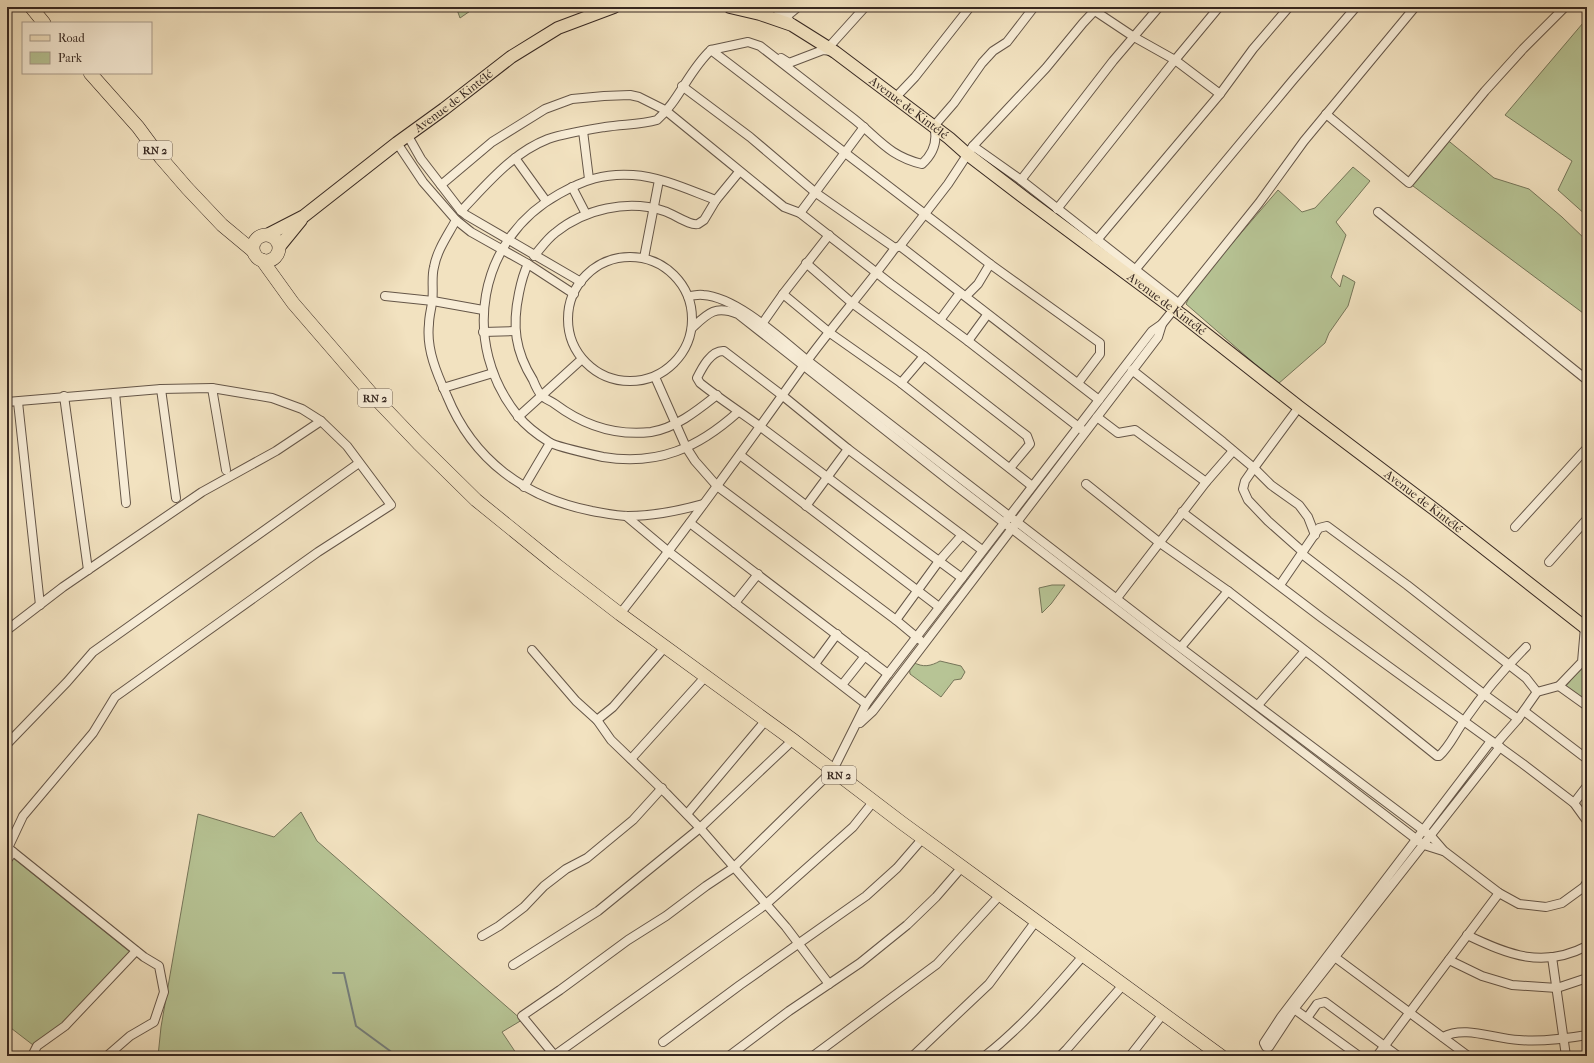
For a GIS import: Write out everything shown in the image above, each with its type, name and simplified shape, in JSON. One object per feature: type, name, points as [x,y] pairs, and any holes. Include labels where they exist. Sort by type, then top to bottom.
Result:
[{"type":"highway","points":[[31,7],[43,22]]},
{"type":"highway","name":"RN 2","points":[[91,74],[138,127],[161,158],[182,182],[227,229],[254,245],[256,257],[267,260],[293,303],[376,399],[476,500],[554,564],[620,614],[766,720],[1000,895],[1221,1056]]},
{"type":"highway","points":[[254,245],[261,235],[268,234],[277,240],[279,247],[277,254],[267,260]]},
{"type":"main road","name":"Avenue de Kintélé","points":[[268,234],[304,216],[397,143],[511,57],[547,33],[595,13],[614,7]]},
{"type":"main road","name":"Avenue de Kintélé","points":[[730,7],[789,21],[832,50],[950,138],[970,150],[1026,199],[1176,306],[1299,407],[1428,504],[1586,628]]},
{"type":"main road","name":"Avenue de Kintélé","points":[[279,247],[304,216]]},
{"type":"street","points":[[776,7],[789,21],[798,7]]},
{"type":"street","points":[[461,211],[515,158],[549,139],[606,126],[651,122],[656,120],[665,110],[699,62],[711,50],[748,42],[760,46],[789,63],[823,50],[832,50],[864,7]]},
{"type":"street","points":[[896,97],[915,76],[970,7]]},
{"type":"street","points":[[760,46],[864,127],[889,150],[900,157],[922,164],[930,157],[933,148],[936,136],[934,126],[954,103],[982,63],[993,51],[1007,42],[1034,7]]},
{"type":"street","points":[[1021,180],[1113,61],[1159,7]]},
{"type":"street","points":[[1057,209],[1219,7]]},
{"type":"street","points":[[1097,240],[1220,94],[1253,49],[1289,7]]},
{"type":"street","points":[[1135,270],[1293,80],[1356,7]]},
{"type":"street","points":[[855,728],[872,711],[1013,525],[1082,429],[1099,400],[1152,331],[1162,324],[1259,203],[1304,141],[1415,7]]},
{"type":"street","points":[[1326,114],[1409,183],[1484,90],[1565,7]]},
{"type":"street","points":[[620,614],[669,552],[784,396],[806,363],[852,303],[948,184],[970,150],[1046,68],[1094,8],[1134,37],[1175,60],[1220,94]]},
{"type":"street","points":[[711,50],[990,264],[1100,343],[1100,354],[1078,383]]},
{"type":"street","points":[[682,86],[750,137],[816,192],[898,247],[1099,400]]},
{"type":"street","points":[[441,184],[492,142],[545,109],[572,99],[604,96],[640,96],[657,107],[665,110],[784,207],[800,213],[1082,429]]},
{"type":"street","points":[[800,213],[864,127]]},
{"type":"street","points":[[583,131],[589,179]]},
{"type":"street","points":[[408,136],[421,159],[461,211],[534,256],[581,282]]},
{"type":"street","points":[[397,143],[423,182],[456,220],[471,232],[528,264],[574,294]]},
{"type":"street","points":[[970,150],[1021,180],[1135,270],[1176,306]]},
{"type":"street","points":[[515,158],[546,201]]},
{"type":"street","points":[[534,256],[554,233],[586,214],[600,209],[622,206],[654,208],[696,225],[704,220],[716,200],[740,172]]},
{"type":"street","points":[[716,200],[659,180],[633,175],[604,176],[589,179],[572,186],[546,201],[526,220],[502,250],[488,283],[483,310],[483,332],[486,354],[493,373],[507,400],[518,417],[550,443],[596,456],[619,460],[661,456],[701,441],[720,428],[738,412]]},
{"type":"street","points":[[644,258],[659,180]]},
{"type":"street","points":[[572,186],[586,214]]},
{"type":"street","points":[[1378,212],[1587,380]]},
{"type":"street","points":[[456,220],[443,244],[434,267],[433,301],[429,324],[429,340],[437,372],[443,388],[457,417],[475,444],[494,465],[524,487],[572,507],[626,516],[660,514],[703,504]]},
{"type":"street","points":[[762,324],[806,263],[829,235]]},
{"type":"street","points":[[627,257],[644,258],[661,265],[676,276],[688,296],[693,316],[692,328],[686,348],[673,366],[655,377],[635,382],[615,380],[597,372],[582,359],[573,344],[569,327],[569,310],[574,294],[581,282],[594,269],[609,261],[627,257]]},
{"type":"street","points":[[806,263],[852,303],[924,356],[1027,436],[1030,444],[1010,468]]},
{"type":"street","points":[[528,264],[522,278],[516,307],[515,331],[518,348],[528,372],[542,396],[563,411],[588,424],[603,429],[626,433],[652,431],[675,423],[693,413],[717,396]]},
{"type":"street","points":[[940,320],[963,295],[978,284],[990,264]]},
{"type":"street","points":[[783,294],[830,333],[901,384],[1032,486]]},
{"type":"street","points":[[688,296],[703,295],[716,297],[734,305],[762,324],[806,363]]},
{"type":"street","points":[[385,296],[433,301],[483,310]]},
{"type":"street","points":[[692,328],[713,311],[720,309],[738,314],[806,363],[1416,839],[1424,845],[1444,851]]},
{"type":"street","points":[[968,341],[987,314]]},
{"type":"street","points":[[874,802],[853,827],[765,905],[555,1056],[522,1016],[628,940],[666,916],[733,868],[833,770],[866,704],[888,674],[1032,486],[1082,429],[1097,417],[1158,337],[1162,324]]},
{"type":"street","points":[[483,332],[515,331]]},
{"type":"street","points":[[962,578],[700,383],[698,378],[702,367],[717,352],[724,351],[784,396],[848,449],[982,550]]},
{"type":"street","points":[[901,384],[924,356]]},
{"type":"street","points":[[518,417],[582,359]]},
{"type":"street","points":[[1132,370],[1254,468],[1271,485],[1299,505],[1308,517],[1315,535]]},
{"type":"street","points":[[443,388],[493,373]]},
{"type":"street","points":[[655,377],[686,447],[695,461],[717,486],[896,620],[923,644]]},
{"type":"street","points":[[212,388],[226,470]]},
{"type":"street","points":[[7,402],[161,389],[212,388],[272,398],[302,409],[321,422],[347,446],[391,504],[318,552],[115,697],[93,733],[23,816],[9,849],[7,860]]},
{"type":"street","points":[[161,389],[176,498]]},
{"type":"street","points":[[115,393],[126,503]]},
{"type":"street","points":[[64,396],[88,570]]},
{"type":"street","points":[[18,402],[40,605]]},
{"type":"street","points":[[1299,407],[1244,481],[1243,489],[1248,500],[1302,553],[1518,719]]},
{"type":"street","points":[[1097,417],[1118,433],[1135,430],[1206,482]]},
{"type":"street","points":[[7,630],[63,587],[202,492],[276,451],[321,422]]},
{"type":"street","points":[[524,487],[550,443]]},
{"type":"street","points":[[1515,527],[1587,448]]},
{"type":"street","points":[[806,506],[848,449]]},
{"type":"street","points":[[1117,598],[1182,512],[1233,451]]},
{"type":"street","points":[[740,455],[939,606]]},
{"type":"street","points":[[7,744],[67,682],[93,652],[359,463]]},
{"type":"street","points":[[1086,484],[1160,543],[1228,591],[1437,756],[1439,756],[1446,749],[1463,721],[1508,665],[1526,647]]},
{"type":"street","points":[[1182,512],[1322,618],[1496,744],[1574,803],[1587,821]]},
{"type":"street","points":[[626,516],[669,552],[866,704]]},
{"type":"street","points":[[1549,562],[1587,519]]},
{"type":"street","points":[[690,522],[888,674]]},
{"type":"street","points":[[1013,525],[1117,598],[1431,836],[1444,851],[1499,893],[1519,904],[1546,908],[1562,903],[1586,886]]},
{"type":"street","points":[[1280,585],[1319,528],[1327,526],[1407,585],[1526,678],[1537,692]]},
{"type":"street","points":[[896,620],[939,561],[962,535]]},
{"type":"street","points":[[735,603],[758,574]]},
{"type":"street","points":[[1181,647],[1228,591]]},
{"type":"street","points":[[1359,1056],[1292,1007],[1332,955],[1423,830],[1518,719],[1537,692],[1559,686],[1582,662],[1586,628]]},
{"type":"street","points":[[815,664],[837,634]]},
{"type":"street","points":[[597,720],[613,707],[665,646]]},
{"type":"street","points":[[532,650],[576,702],[597,720],[612,740],[662,788],[700,828],[786,928],[829,984]]},
{"type":"street","points":[[1258,705],[1305,651]]},
{"type":"street","points":[[842,685],[865,656]]},
{"type":"street","points":[[631,759],[706,676]]},
{"type":"street","points":[[1559,686],[1587,706]]},
{"type":"street","points":[[1524,711],[1587,759]]},
{"type":"street","points":[[686,814],[766,720]]},
{"type":"street","points":[[513,965],[598,911],[700,828],[793,740]]},
{"type":"street","points":[[1332,955],[1431,836],[1496,744]]},
{"type":"street","points":[[1574,803],[1587,786]]},
{"type":"street","points":[[482,936],[524,908],[550,882],[566,870],[587,858],[633,820],[662,788]]},
{"type":"street","points":[[662,1042],[866,896],[897,868],[923,838]]},
{"type":"street","points":[[9,849],[136,951],[159,966],[164,992],[154,1022],[130,1036],[107,1056]]},
{"type":"street","points":[[729,1056],[789,1011],[873,953],[907,925],[936,897],[962,867]]},
{"type":"street","points":[[1377,1056],[1499,893]]},
{"type":"street","points":[[813,1056],[937,964],[1000,895]]},
{"type":"street","points":[[913,1056],[989,984],[1036,921]]},
{"type":"street","points":[[1467,935],[1499,950],[1516,955],[1552,957],[1564,955],[1587,946]]},
{"type":"street","points":[[32,1056],[37,1046],[65,1026],[136,951]]},
{"type":"street","points":[[1332,955],[1468,1056]]},
{"type":"street","points":[[985,1056],[999,1045],[1040,1005],[1083,956]]},
{"type":"street","points":[[1552,957],[1558,988],[1566,1056]]},
{"type":"street","points":[[1449,960],[1482,976],[1512,985],[1558,988],[1587,978]]},
{"type":"street","points":[[1060,1056],[1123,985]]},
{"type":"street","points":[[1307,1018],[1317,1004],[1325,1002],[1398,1056]]},
{"type":"street","points":[[1130,1056],[1163,1014]]},
{"type":"street","points":[[1442,1037],[1458,1031],[1518,1040],[1563,1039],[1587,1035]]},
{"type":"green space","points":[[456,7],[476,7],[460,18]]},
{"type":"green space","points":[[1583,23],[1587,26],[1587,216],[1558,190],[1572,161],[1505,115]]},
{"type":"green space","points":[[1445,138],[1494,178],[1529,189],[1587,241],[1587,316],[1409,183]]},
{"type":"green space","points":[[1353,167],[1370,181],[1336,222],[1346,235],[1331,277],[1340,287],[1343,275],[1355,282],[1348,306],[1329,333],[1325,343],[1278,384],[1186,304],[1193,289],[1278,190],[1302,212],[1315,208]]},
{"type":"green space","points":[[1052,585],[1065,585],[1051,604],[1042,613],[1039,588]]},
{"type":"green space","points":[[940,661],[961,666],[965,672],[961,679],[954,680],[941,697],[910,674],[909,664],[913,662],[927,666]]},
{"type":"green space","points":[[1587,665],[1587,702],[1566,686],[1579,670]]},
{"type":"green space","points":[[301,812],[317,841],[522,1020],[502,1032],[518,1056],[158,1056],[161,1027],[198,814],[274,837]]},
{"type":"green space","points":[[13,858],[130,952],[63,1023],[33,1045],[7,1025],[7,866]]},
{"type":"waterway","points":[[333,973],[344,973],[356,1026],[397,1056]]}]
